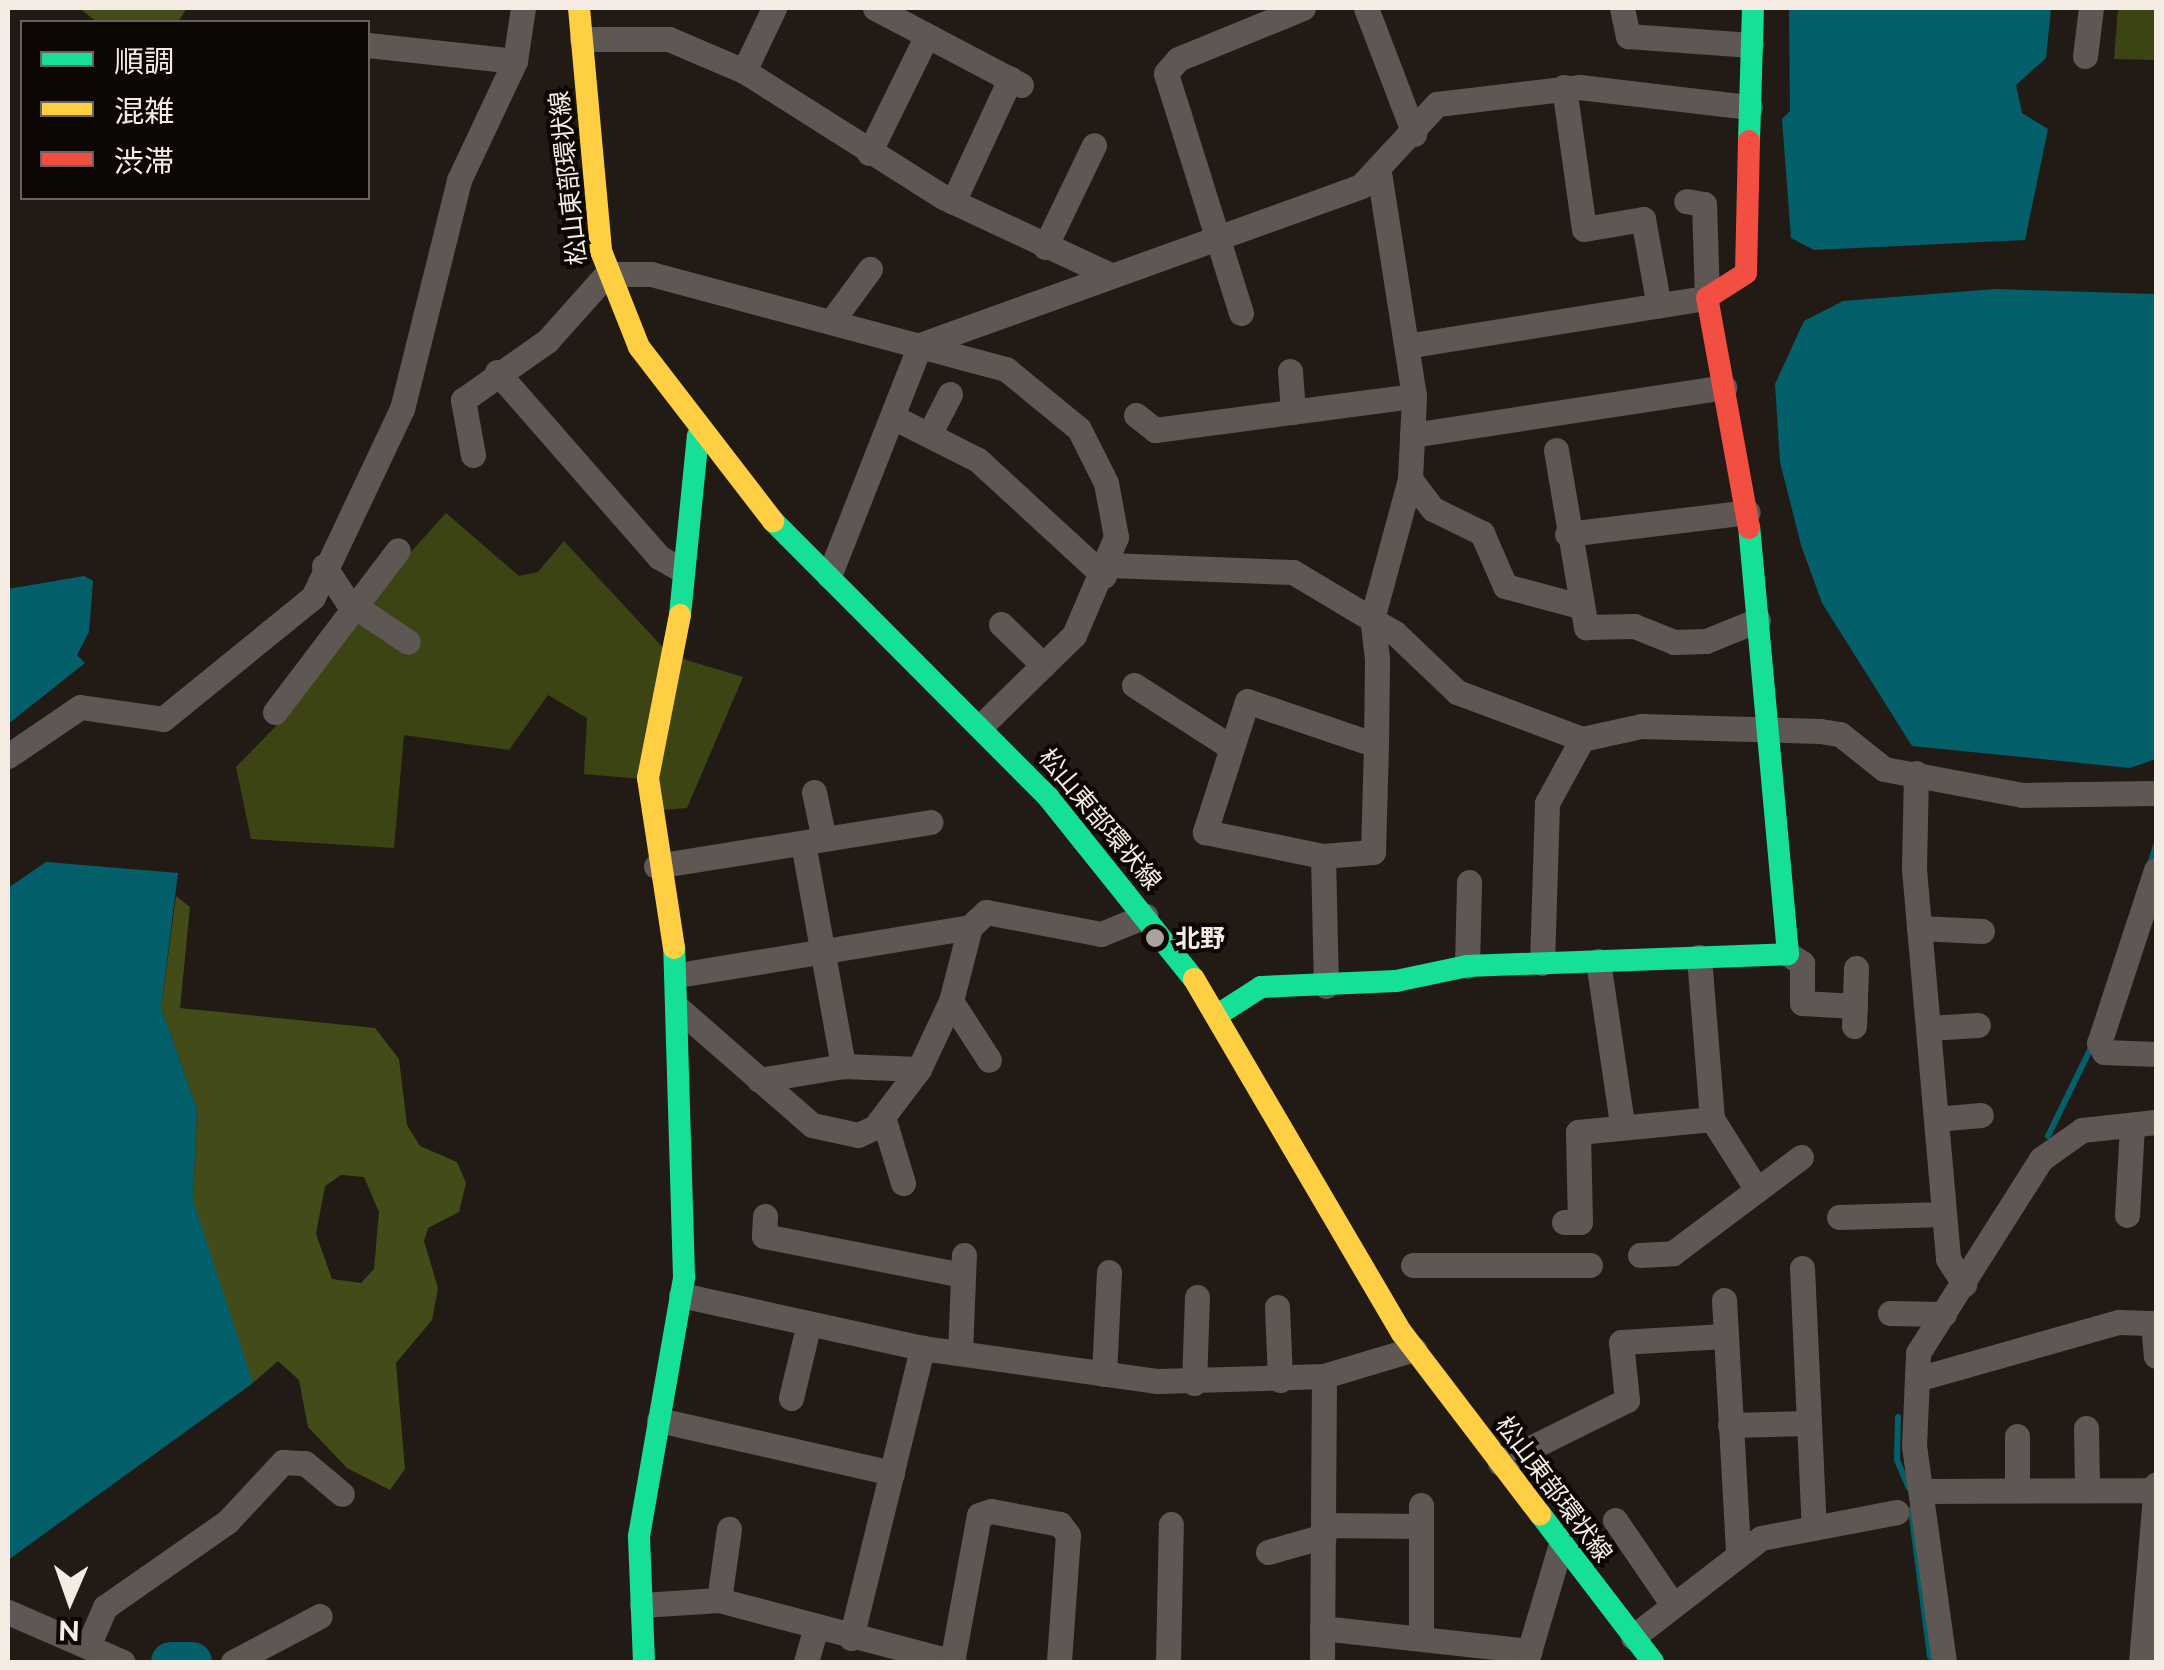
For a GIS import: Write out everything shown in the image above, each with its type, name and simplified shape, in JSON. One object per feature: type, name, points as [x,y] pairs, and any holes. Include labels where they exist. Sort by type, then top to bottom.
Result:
[{"type":"street","points":[[8,756],[80,707],[143,722],[184,707],[294,619],[402,409],[459,180],[516,62],[523,8]]},
{"type":"street","name":"松山東部環状線","points":[[579,8],[607,274],[639,347],[698,436],[829,576],[982,725],[1145,916],[1219,1014],[1373,1290],[1653,1662]]},
{"type":"street","points":[[744,71],[774,8]]},
{"type":"street","points":[[875,8],[1015,82],[953,202]]},
{"type":"street","points":[[1241,313],[1220,235],[1166,73],[1178,58],[1303,8]]},
{"type":"street","points":[[1366,8],[1414,134]]},
{"type":"street","points":[[1622,8],[1628,36],[1751,45]]},
{"type":"street","points":[[1412,345],[1707,298],[1746,273],[1752,8]]},
{"type":"street","points":[[2085,56],[2091,8]]},
{"type":"street","points":[[869,153],[927,35]]},
{"type":"street","points":[[582,39],[669,38],[744,71],[869,153],[953,202],[1108,274]]},
{"type":"street","points":[[370,45],[516,62]]},
{"type":"street","points":[[1564,87],[1584,229],[1643,219],[1659,306]]},
{"type":"street","points":[[829,576],[920,345],[1379,173],[1437,104],[1564,87],[1750,107]]},
{"type":"street","points":[[1046,246],[1094,145]]},
{"type":"street","points":[[1376,745],[1247,702],[1226,744],[1205,832],[1322,856],[1373,852],[1376,745],[1372,619],[1410,479],[1414,396],[1412,345],[1379,173]]},
{"type":"street","points":[[1686,202],[1704,204],[1707,298],[1748,512],[1788,954]]},
{"type":"street","points":[[831,322],[870,269]]},
{"type":"street","points":[[473,455],[463,400],[497,372],[547,341],[607,274],[651,274],[1006,369],[1055,401],[1106,483],[1116,537],[1107,571],[1074,635],[982,725]]},
{"type":"street","points":[[1290,371],[1293,412]]},
{"type":"street","points":[[497,372],[659,557],[680,569]]},
{"type":"street","points":[[1412,435],[1724,387]]},
{"type":"street","points":[[929,435],[950,394]]},
{"type":"street","points":[[1136,415],[1155,430],[1414,396]]},
{"type":"street","points":[[892,417],[978,460],[1107,571],[1279,568],[1372,619],[1456,692],[1582,739],[1641,726],[1768,728],[1840,734],[1884,769],[2023,795],[2156,793]]},
{"type":"street","points":[[644,1662],[639,1536],[680,1295],[678,975],[656,866],[648,778],[673,680],[680,569],[698,436]]},
{"type":"street","points":[[1556,450],[1576,605],[1586,628],[1634,626],[1674,642],[1706,641],[1758,620]]},
{"type":"street","points":[[1410,479],[1432,508],[1482,533],[1505,586],[1576,605]]},
{"type":"street","points":[[1567,534],[1748,512]]},
{"type":"street","points":[[275,712],[345,628],[351,604],[398,550]]},
{"type":"street","points":[[324,566],[351,604],[408,642]]},
{"type":"street","points":[[1000,624],[1043,664]]},
{"type":"street","points":[[1134,685],[1226,744]]},
{"type":"street","points":[[1542,964],[1547,803],[1582,739]]},
{"type":"street","points":[[1916,773],[1919,928],[1948,1259],[1964,1284]]},
{"type":"street","points":[[814,792],[814,841],[824,954],[843,1066]]},
{"type":"street","points":[[656,866],[930,822]]},
{"type":"street","points":[[1322,856],[1326,986]]},
{"type":"street","points":[[1467,966],[1470,882]]},
{"type":"street","points":[[2154,882],[2099,1042],[2104,1052],[2156,1054]]},
{"type":"street","points":[[678,975],[970,927],[1000,913],[1101,934],[1145,916]]},
{"type":"street","points":[[679,1010],[828,1134],[858,1135],[883,1118],[919,1068],[951,1002],[970,927]]},
{"type":"street","points":[[1919,928],[1982,930]]},
{"type":"street","points":[[1219,1014],[1261,987],[1326,986],[1467,966],[1788,954],[1802,963],[1802,1003],[1854,1016],[1856,968]]},
{"type":"street","points":[[1700,957],[1712,1119],[1757,1190]]},
{"type":"street","points":[[1598,961],[1622,1122]]},
{"type":"street","points":[[951,1002],[990,1060]]},
{"type":"street","points":[[1928,1028],[1978,1026]]},
{"type":"street","points":[[759,1080],[843,1066],[919,1068]]},
{"type":"street","points":[[1936,1119],[1981,1115]]},
{"type":"street","points":[[883,1118],[903,1183]]},
{"type":"street","points":[[1564,1222],[1580,1222],[1578,1132],[1622,1122],[1712,1119]]},
{"type":"street","points":[[1944,1662],[1922,1491],[1918,1353],[2041,1159],[2082,1130],[2144,1124],[2126,1215]]},
{"type":"street","points":[[1640,1255],[1673,1254],[1801,1157]]},
{"type":"street","points":[[1838,1217],[1944,1214]]},
{"type":"street","points":[[765,1216],[764,1236],[960,1264],[960,1353]]},
{"type":"street","points":[[1373,1290],[1424,1257],[1590,1265]]},
{"type":"street","points":[[1802,1268],[1814,1528]]},
{"type":"street","points":[[1104,1374],[1109,1272]]},
{"type":"street","points":[[680,1295],[808,1327],[922,1348],[1194,1383],[1324,1376],[1414,1349]]},
{"type":"street","points":[[1194,1383],[1197,1297]]},
{"type":"street","points":[[1724,1300],[1738,1553]]},
{"type":"street","points":[[1277,1307],[1280,1380]]},
{"type":"street","points":[[1890,1313],[1944,1314]]},
{"type":"street","points":[[1917,1379],[2088,1338],[2119,1322],[2155,1323],[2156,1356]]},
{"type":"street","points":[[791,1398],[808,1327]]},
{"type":"street","points":[[1500,1463],[1627,1400],[1621,1342],[1724,1336]]},
{"type":"street","points":[[852,1638],[922,1348]]},
{"type":"street","points":[[1322,1662],[1324,1376]]},
{"type":"street","points":[[659,1420],[892,1473]]},
{"type":"street","points":[[1730,1425],[1809,1423]]},
{"type":"street","points":[[2086,1428],[2087,1488]]},
{"type":"street","points":[[2016,1486],[2018,1436]]},
{"type":"street","points":[[88,1646],[104,1608],[226,1522],[283,1462],[305,1463],[342,1494]]},
{"type":"street","points":[[1922,1491],[2016,1486],[2156,1488],[2141,1662]]},
{"type":"street","points":[[642,1605],[718,1600],[953,1662],[980,1515],[991,1512],[1060,1524],[1068,1535],[1060,1662]]},
{"type":"street","points":[[1633,1638],[1738,1553],[1776,1532],[1897,1512]]},
{"type":"street","points":[[1268,1552],[1324,1530],[1421,1515],[1421,1634]]},
{"type":"street","points":[[1615,1520],[1673,1606]]},
{"type":"street","points":[[1168,1662],[1172,1525]]},
{"type":"street","points":[[718,1600],[730,1529]]},
{"type":"street","points":[[1322,1628],[1421,1634],[1528,1657],[1561,1544]]},
{"type":"street","points":[[233,1662],[320,1616]]},
{"type":"street","points":[[806,1662],[816,1626]]},
{"type":"street","points":[[11,1627],[88,1646],[123,1662]]},
{"type":"green space","points":[[79,8],[187,8],[179,20],[94,20]]},
{"type":"green space","points":[[2118,8],[2156,8],[2156,60],[2114,59]]},
{"type":"green space","points":[[446,513],[519,576],[538,572],[564,541],[670,655],[743,677],[687,808],[652,811],[652,780],[584,774],[587,718],[548,695],[509,750],[404,735],[394,848],[251,839],[236,767],[281,721],[397,542],[411,552]]},
{"type":"green space","points":[[176,896],[190,907],[180,1008],[375,1028],[399,1059],[407,1125],[420,1146],[457,1162],[466,1183],[459,1212],[428,1228],[424,1241],[438,1288],[432,1320],[396,1363],[405,1469],[390,1490],[347,1468],[308,1427],[299,1380],[278,1361],[253,1383],[223,1310],[193,1200],[197,1109],[161,1008]],"holes":[[[341,1175],[364,1177],[379,1212],[374,1269],[361,1283],[332,1279],[316,1234],[325,1186]]]},
{"type":"water","points":[[1789,8],[2051,8],[2046,58],[2016,85],[2022,113],[2048,129],[2025,240],[1814,250],[1791,238],[1782,119],[1790,111]]},
{"type":"water","points":[[1996,289],[2156,294],[2156,759],[2130,768],[1912,746],[1822,603],[1801,545],[1780,462],[1775,384],[1804,321],[1843,301]]},
{"type":"water","points":[[84,576],[93,581],[89,632],[77,655],[85,663],[8,724],[8,589]]},
{"type":"water","points":[[46,862],[178,873],[161,1008],[197,1109],[193,1200],[253,1383],[8,1560],[8,888]]},
{"type":"waterway","points":[[2150,864],[2156,845]]},
{"type":"waterway","points":[[2048,1136],[2091,1048]]},
{"type":"waterway","points":[[1898,1417],[1897,1460],[1909,1488]]},
{"type":"waterway","points":[[1911,1510],[1930,1657]]},
{"type":"waterway","points":[[171,1662],[192,1662]]},
{"type":"traffic: fast","points":[[1749,141],[1753,8]]},
{"type":"traffic: fast","points":[[680,615],[698,436]]},
{"type":"traffic: fast","points":[[773,521],[1048,797],[1194,979]]},
{"type":"traffic: fast","points":[[1219,1014],[1261,987],[1396,981],[1467,966],[1788,954],[1749,528]]},
{"type":"traffic: fast","points":[[644,1662],[639,1536],[684,1277],[674,948]]},
{"type":"traffic: fast","points":[[1540,1514],[1653,1662]]},
{"type":"traffic: slow","points":[[579,8],[601,251],[639,347],[773,521]]},
{"type":"traffic: slow","points":[[674,948],[648,778],[680,615]]},
{"type":"traffic: slow","points":[[1194,979],[1402,1333],[1540,1514]]},
{"type":"traffic: jam","points":[[1749,141],[1746,273],[1707,298],[1749,528]]},
{"type":"place","name":"北野","points":[[1155,938]]}]
